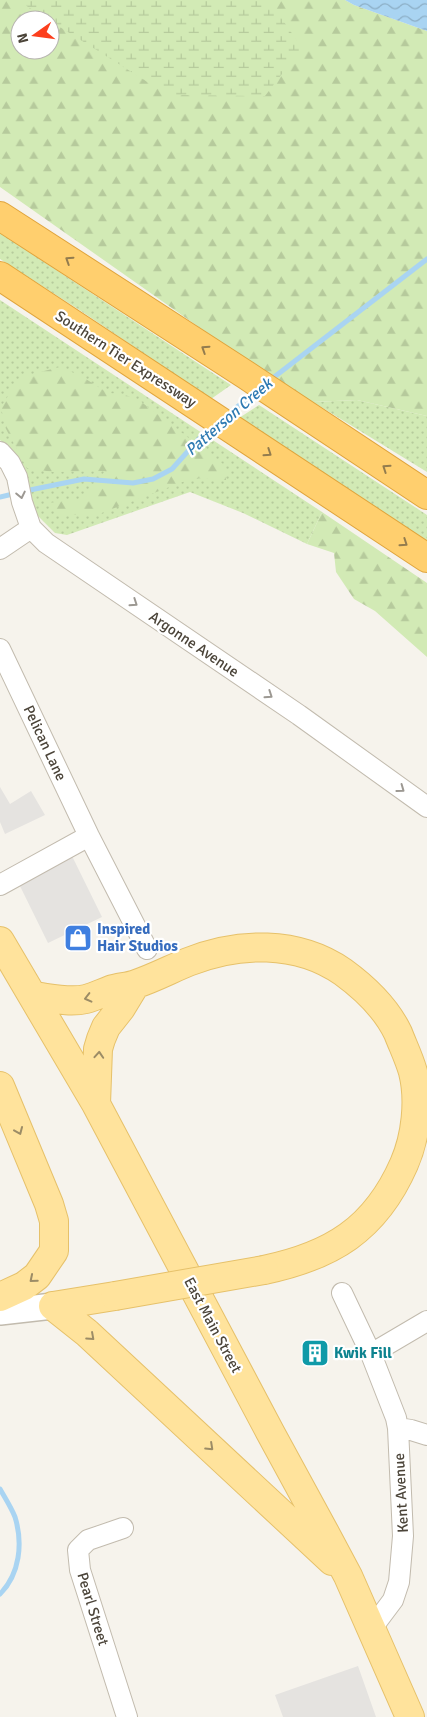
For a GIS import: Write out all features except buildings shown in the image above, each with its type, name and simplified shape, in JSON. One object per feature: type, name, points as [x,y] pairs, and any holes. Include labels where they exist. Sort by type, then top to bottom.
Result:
[{"type":"highway","points":[[0,216],[427,494]]},
{"type":"highway","name":"Southern Tier Expressway","points":[[0,276],[427,558]]},
{"type":"main road","name":"East Main Street","points":[[0,941],[96,1104],[348,1576],[410,1717]]},
{"type":"main road","points":[[33,996],[83,1000],[112,989],[135,985],[188,962],[224,950],[269,946],[305,953],[333,965],[355,980],[385,1012],[396,1029],[406,1052],[413,1073],[416,1098],[413,1137],[405,1162],[394,1186],[375,1213],[365,1224],[348,1237],[306,1259],[264,1270],[53,1306]]},
{"type":"main road","points":[[96,1104],[98,1049],[106,1027],[121,1008],[135,985]]},
{"type":"main road","points":[[0,1086],[49,1204],[54,1221],[54,1251],[37,1276],[2,1304]]},
{"type":"main road","points":[[53,1306],[88,1333],[348,1576]]},
{"type":"street","name":"Argonne Avenue","points":[[0,452],[10,463],[17,477],[22,502],[31,528],[46,543],[299,715],[427,807]]},
{"type":"street","points":[[0,549],[31,528]]},
{"type":"street","name":"Pelican Lane","points":[[0,650],[89,836],[147,949]]},
{"type":"street","points":[[0,885],[89,836]]},
{"type":"street","name":"Kent Avenue","points":[[342,1293],[371,1354],[396,1418],[398,1428],[403,1536],[399,1582],[393,1600],[372,1628]]},
{"type":"street","points":[[2,1304],[53,1306]]},
{"type":"street","points":[[371,1354],[427,1321]]},
{"type":"street","points":[[398,1428],[411,1430],[427,1436]]},
{"type":"street","name":"Pearl Street","points":[[123,1528],[88,1540],[78,1550],[80,1570],[127,1717]]},
{"type":"green space","points":[[0,0],[345,0],[427,31],[427,416],[357,400],[313,402],[284,387],[0,187]]},
{"type":"green space","points":[[17,0],[269,0],[302,48],[265,96],[168,95],[60,27],[60,10],[33,10]]},
{"type":"green space","points":[[0,233],[231,385],[211,399],[0,259]]},
{"type":"green space","points":[[0,300],[322,512],[307,544],[243,513],[190,492],[67,535],[55,533],[37,515],[0,440]]},
{"type":"green space","points":[[60,367],[81,376],[108,393],[123,394],[140,401],[223,464],[226,480],[193,478],[99,514],[60,515],[49,503],[85,498],[105,471],[53,472],[27,468],[5,427],[1,407],[20,377]]},
{"type":"green space","points":[[357,400],[427,416],[427,472],[313,402]]},
{"type":"green space","points":[[259,405],[427,515],[427,545],[239,418]]},
{"type":"green space","points":[[322,512],[427,583],[427,657],[375,611],[354,599],[336,572],[334,553],[307,544]]},
{"type":"shaded area","points":[[0,787],[10,804],[31,791],[45,815],[5,834],[0,822]]},
{"type":"shaded area","points":[[72,856],[102,917],[48,943],[18,882]]},
{"type":"shaded area","points":[[358,1666],[376,1717],[283,1717],[275,1695]]},
{"type":"water","points":[[345,0],[427,0],[427,31],[354,5]]},
{"type":"waterway","name":"Patterson Creek","points":[[269,381],[427,259]]},
{"type":"waterway","name":"Patterson Creek","points":[[226,416],[257,391]]},
{"type":"waterway","name":"Patterson Creek","points":[[25,491],[84,479],[133,483],[153,479],[172,469],[198,440],[214,426]]},
{"type":"waterway","name":"Patterson Creek","points":[[0,497],[17,493]]},
{"type":"waterway","name":"Patterson Creek","points":[[0,1489],[15,1517],[19,1537],[16,1568],[7,1586],[0,1594]]},
{"type":"place","name":"Inspired Hair Studios","points":[[78,938]]},
{"type":"place","name":"Kwik Fill","points":[[315,1353]]}]
